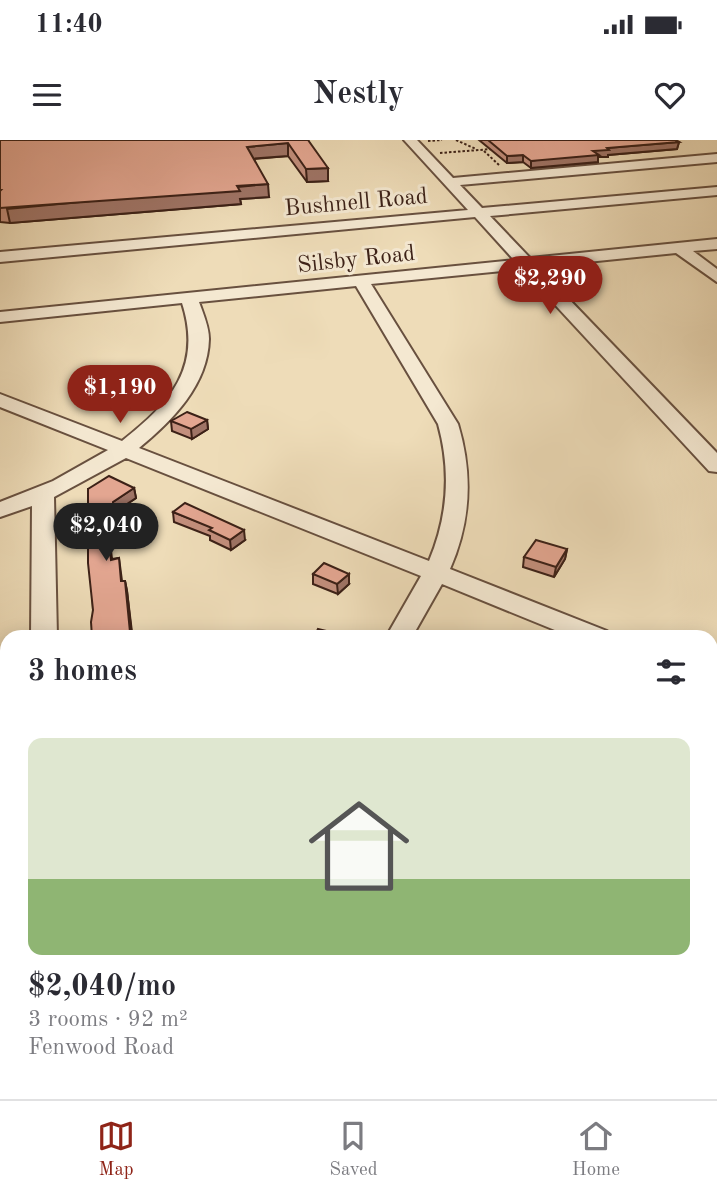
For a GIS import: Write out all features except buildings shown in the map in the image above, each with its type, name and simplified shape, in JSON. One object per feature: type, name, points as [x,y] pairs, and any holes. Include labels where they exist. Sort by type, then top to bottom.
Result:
[{"type":"street","points":[[416,141],[449,182],[717,466]]},
{"type":"street","points":[[449,182],[717,158]]},
{"type":"street","name":"Bushnell Road","points":[[0,257],[717,191]]},
{"type":"street","name":"Silsby Road","points":[[0,317],[717,244]]},
{"type":"street","points":[[679,248],[717,277]]},
{"type":"street","points":[[361,281],[448,424],[457,449],[460,477],[454,524],[435,574],[403,630]]},
{"type":"street","points":[[0,510],[43,496],[122,451],[172,407],[191,380],[200,337],[189,298]]},
{"type":"street","points":[[0,400],[122,451],[580,630]]},
{"type":"street","points":[[43,496],[44,630]]},
{"type":"path","points":[[416,141],[442,140]]},
{"type":"path","points":[[456,140],[479,150]]},
{"type":"path","points":[[435,153],[502,148]]},
{"type":"path","points":[[484,150],[500,165]]}]
